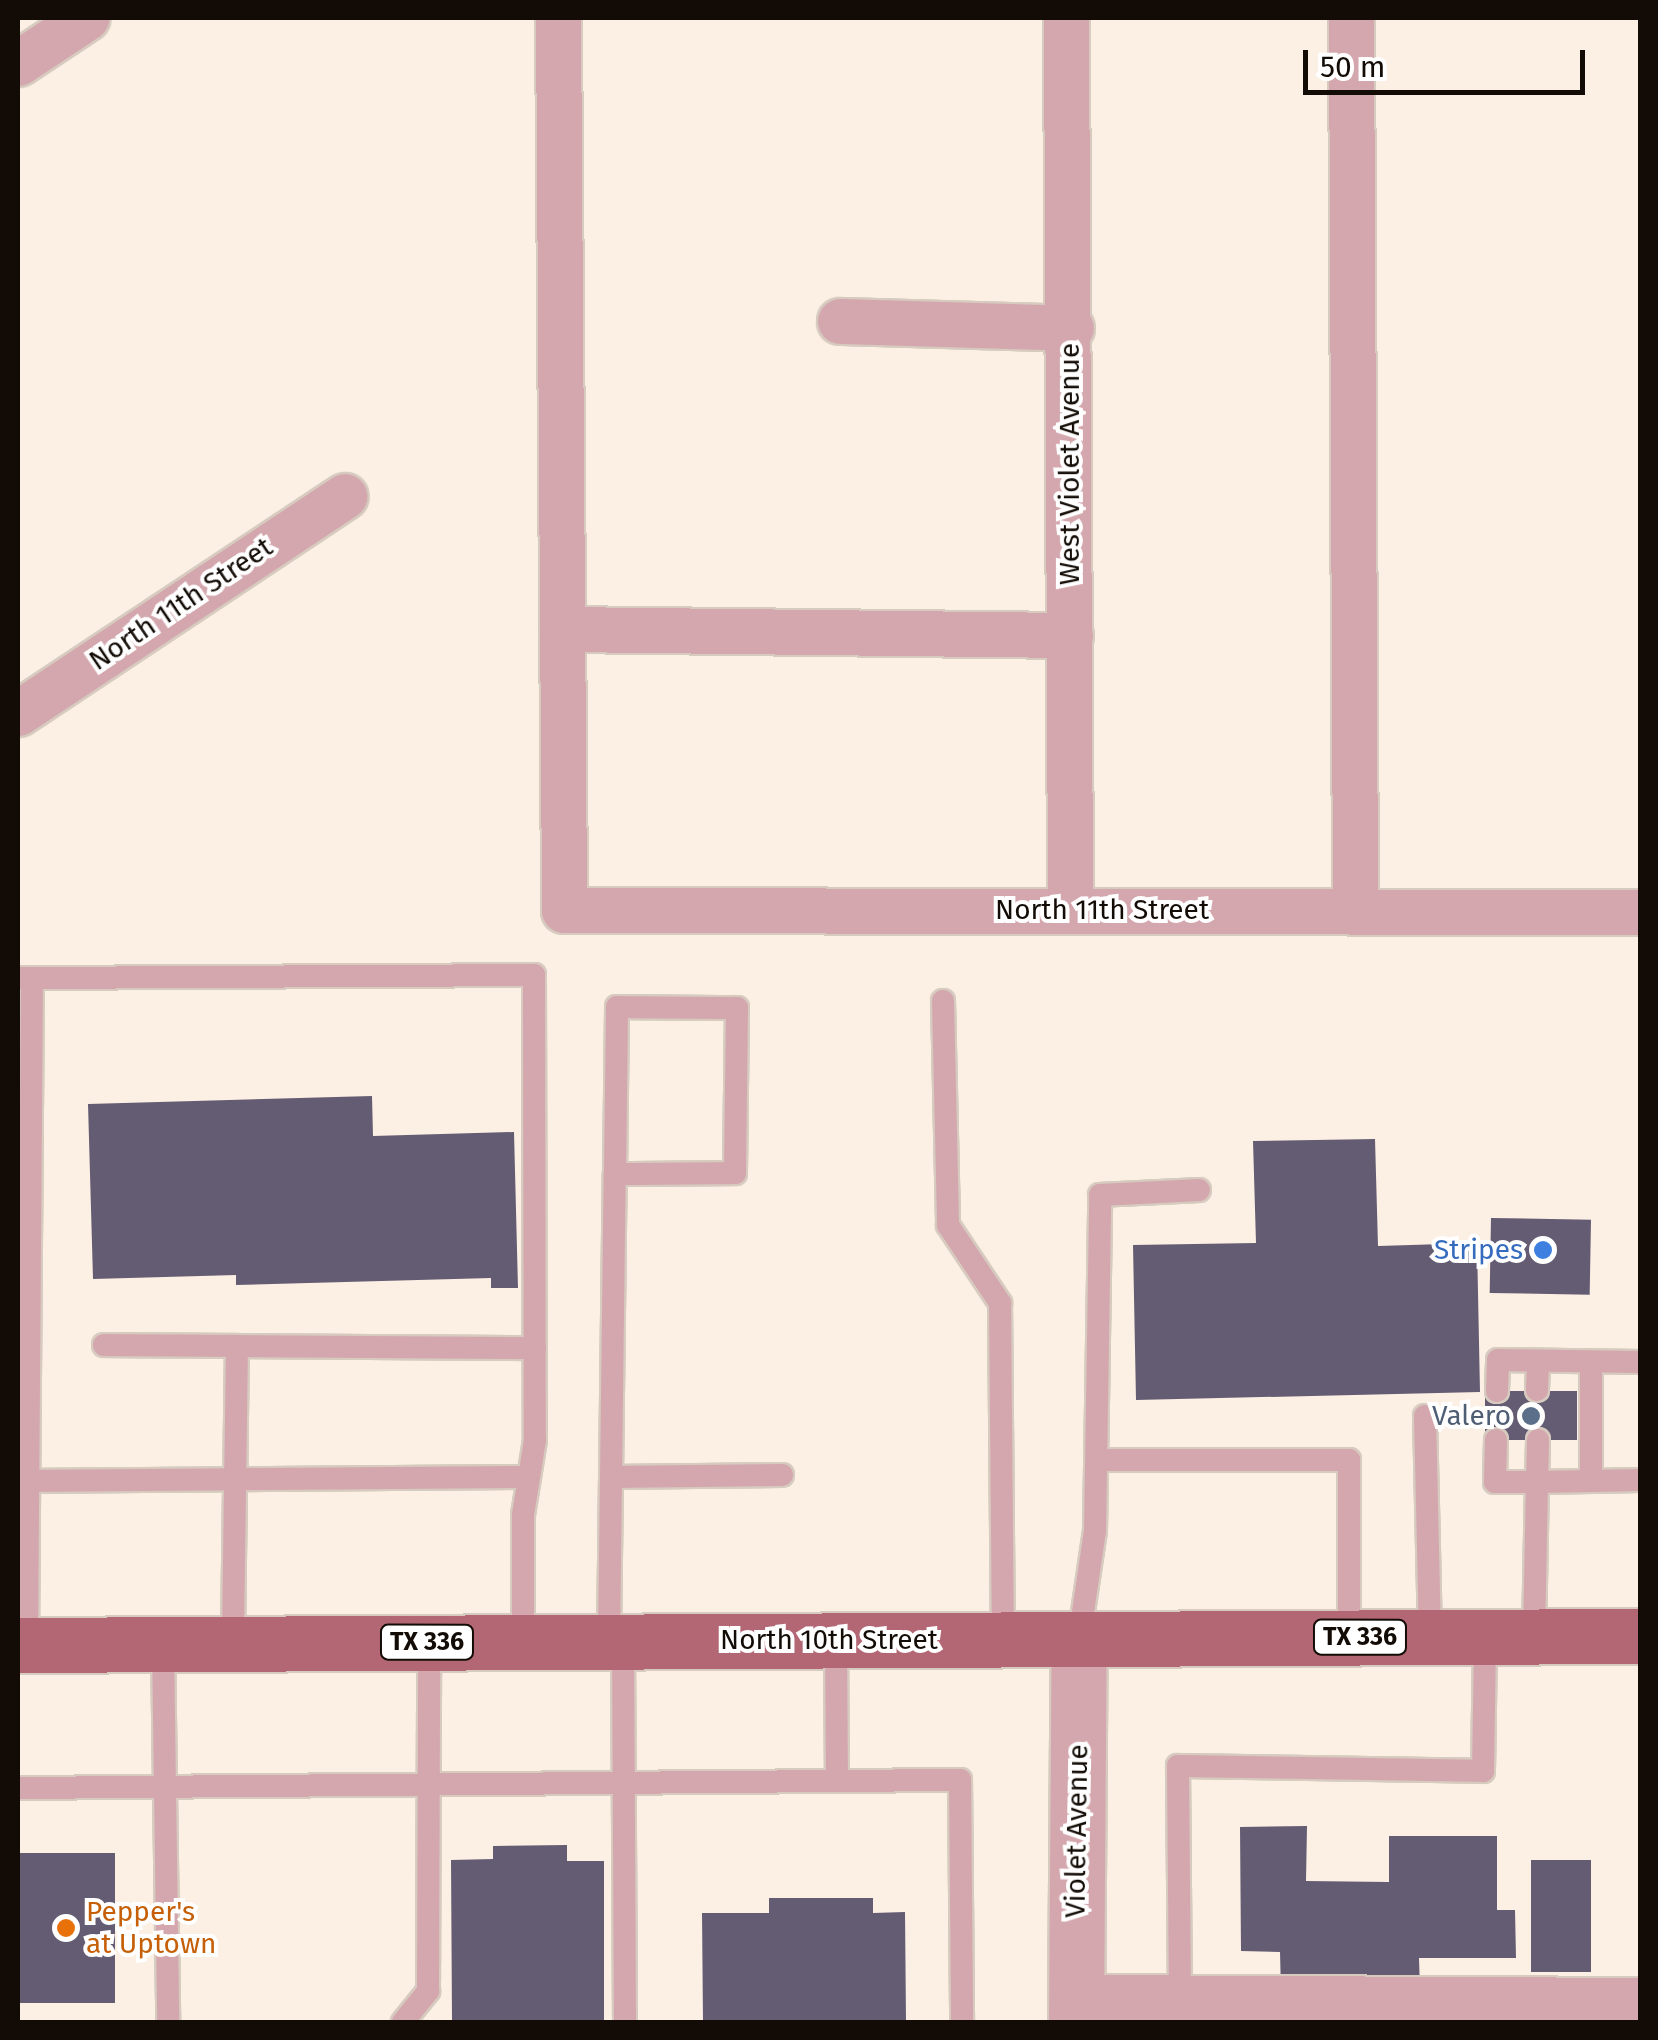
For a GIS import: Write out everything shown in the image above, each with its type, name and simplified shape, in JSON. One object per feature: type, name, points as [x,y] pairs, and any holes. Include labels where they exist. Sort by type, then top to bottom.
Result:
[{"type":"main road","name":"North 10th Street","points":[[22,1645],[1640,1636]]},
{"type":"street","points":[[35,42],[86,18]]},
{"type":"street","points":[[558,18],[562,628],[1070,635]]},
{"type":"street","name":"West Violet Avenue","points":[[1066,18],[1071,328],[1070,910]]},
{"type":"street","points":[[1351,18],[1354,911]]},
{"type":"street","points":[[840,320],[1071,328]]},
{"type":"street","name":"North 11th Street","points":[[18,712],[344,496]]},
{"type":"street","name":"North 11th Street","points":[[562,628],[564,910],[1640,912]]},
{"type":"street","name":"Violet Avenue","points":[[1076,2010],[1079,1639]]},
{"type":"street","points":[[1076,2010],[1640,2000]]},
{"type":"lane","points":[[22,1645],[25,978],[534,975],[535,1440],[528,1477],[522,1642]]},
{"type":"lane","points":[[943,1001],[948,1225],[1000,1303],[1003,1639]]},
{"type":"lane","points":[[614,1174],[735,1173],[737,1008],[617,1008],[614,1174],[611,1477],[624,1783],[625,2022]]},
{"type":"lane","points":[[1079,1639],[1095,1532],[1100,1195],[1199,1190]]},
{"type":"lane","points":[[104,1345],[534,1348]]},
{"type":"lane","points":[[233,1643],[237,1346]]},
{"type":"lane","points":[[1498,1392],[1498,1360],[1640,1362]]},
{"type":"lane","points":[[1538,1361],[1538,1390]]},
{"type":"lane","points":[[1591,1362],[1591,1481]]},
{"type":"lane","points":[[1425,1416],[1430,1637]]},
{"type":"lane","points":[[1496,1440],[1495,1482],[1640,1480]]},
{"type":"lane","points":[[1180,2010],[1178,1766],[1483,1771],[1537,1482],[1538,1440]]},
{"type":"lane","points":[[1097,1460],[1349,1460],[1349,1637]]},
{"type":"lane","points":[[611,1477],[782,1475]]},
{"type":"lane","points":[[23,1481],[528,1477]]},
{"type":"lane","points":[[836,1640],[837,1781]]},
{"type":"lane","points":[[403,2022],[428,1991],[429,1642]]},
{"type":"lane","points":[[162,1644],[168,2022]]},
{"type":"lane","points":[[18,1788],[960,1780],[962,2022]]},
{"type":"building","points":[[372,1096],[373,1136],[514,1132],[518,1288],[491,1288],[491,1278],[236,1285],[236,1275],[93,1279],[88,1104]]},
{"type":"building","points":[[1375,1139],[1378,1246],[1477,1243],[1480,1392],[1136,1400],[1133,1245],[1256,1243],[1253,1141]]},
{"type":"building","name":"Stripes","points":[[1491,1218],[1591,1220],[1590,1295],[1490,1293]]},
{"type":"building","name":"Valero","points":[[1485,1391],[1577,1391],[1577,1440],[1485,1440]]},
{"type":"building","points":[[1307,1826],[1306,1881],[1389,1882],[1389,1836],[1497,1836],[1497,1910],[1515,1910],[1516,1958],[1419,1958],[1420,1990],[1281,1992],[1280,1952],[1241,1951],[1240,1827]]},
{"type":"building","points":[[567,1845],[567,1861],[604,1861],[604,2022],[452,2022],[451,1860],[493,1859],[493,1846]]},
{"type":"building","name":"Pepper's at Uptown","points":[[18,1853],[115,1853],[115,2003],[18,2003]]},
{"type":"building","points":[[1531,1860],[1591,1860],[1591,1972],[1531,1972]]},
{"type":"building","points":[[769,1898],[873,1898],[873,1913],[905,1912],[906,2022],[703,2022],[702,1913],[769,1913]]},
{"type":"place","name":"Stripes","points":[[1543,1250]]},
{"type":"place","name":"Valero","points":[[1531,1416]]},
{"type":"place","name":"Pepper's at Uptown","points":[[66,1928]]}]
